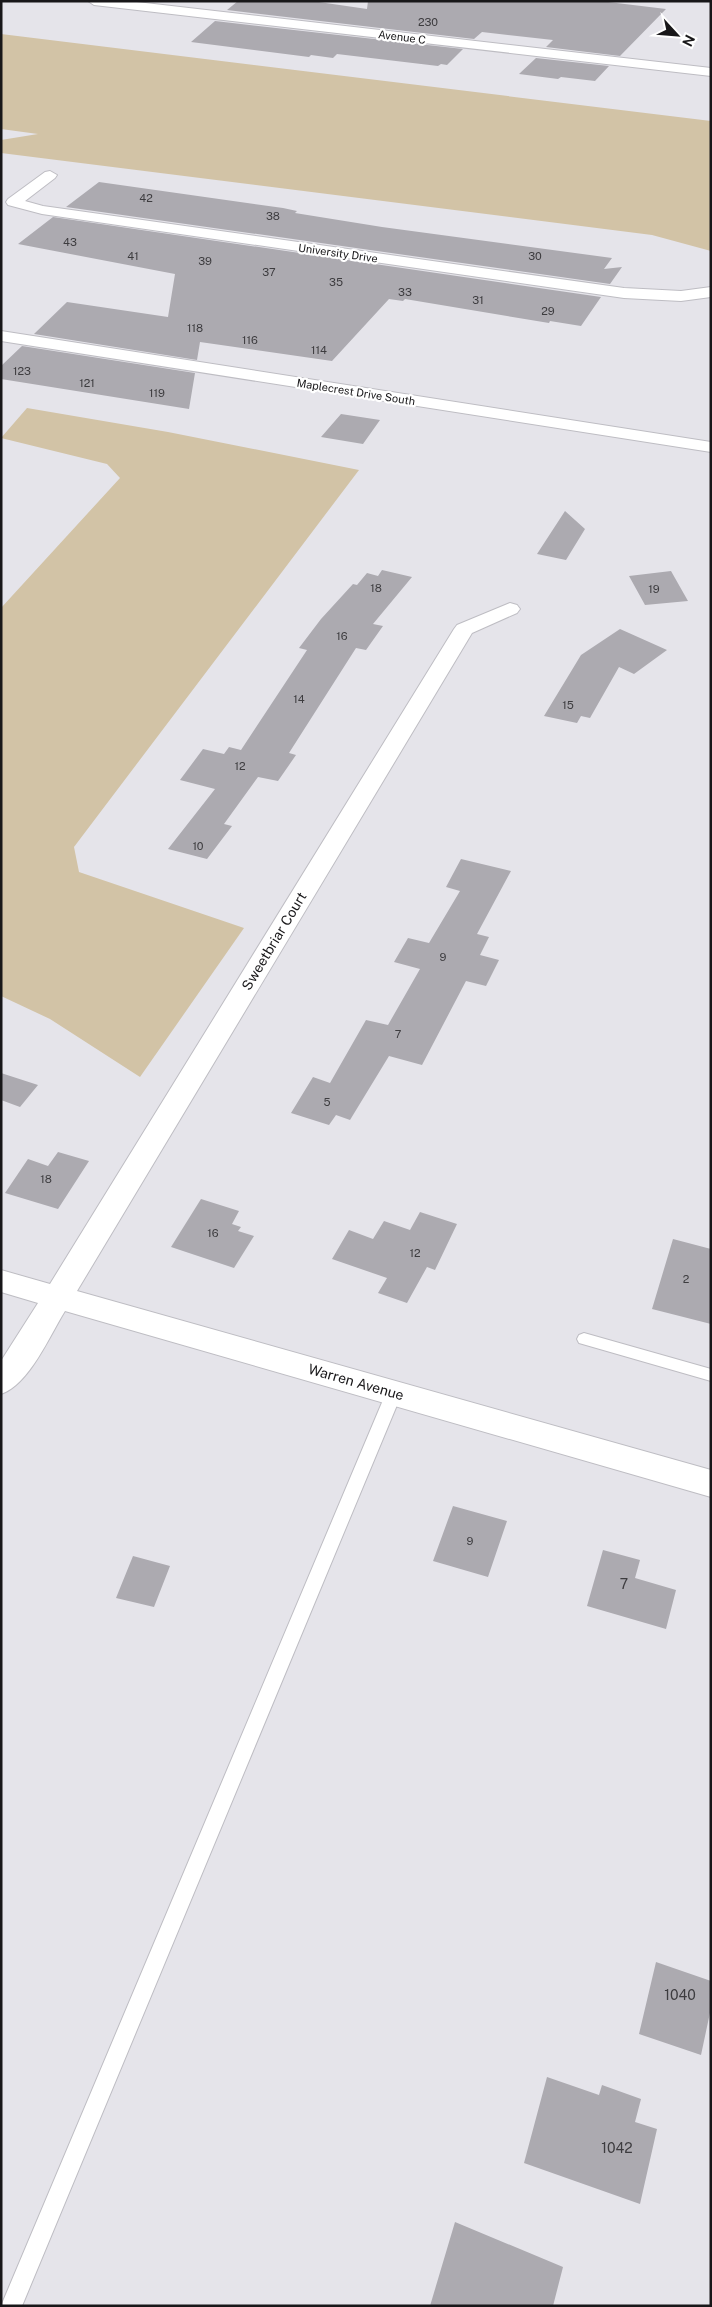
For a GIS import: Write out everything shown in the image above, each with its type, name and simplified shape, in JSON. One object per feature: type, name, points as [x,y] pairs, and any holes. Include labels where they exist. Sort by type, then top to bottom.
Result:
[{"type":"street","name":"Avenue C","points":[[94,1],[711,72]]},
{"type":"street","name":"University Drive","points":[[50,175],[12,202],[42,210],[624,293],[681,296],[711,292]]},
{"type":"street","name":"Maplecrest Drive South","points":[[1,336],[711,446]]},
{"type":"street","name":"Sweetbriar Court","points":[[1,1382],[17,1364],[464,629],[510,609]]},
{"type":"street","name":"Warren Avenue","points":[[1,1281],[711,1484]]},
{"type":"lane","points":[[584,1339],[711,1375]]},
{"type":"lane","points":[[12,2306],[394,1393]]},
{"type":"shaded area","points":[[1,34],[711,121],[711,251],[652,235],[1,153],[1,140],[38,134],[1,129]]},
{"type":"shaded area","points":[[27,408],[168,432],[359,470],[74,847],[79,872],[244,928],[140,1077],[50,1019],[1,996],[1,608],[120,478],[107,464],[1,438]]},
{"type":"building","points":[[238,1],[312,1],[367,9],[368,1],[600,1],[666,9],[620,56],[546,47],[553,40],[482,32],[474,39],[227,10]]},
{"type":"building","points":[[215,21],[463,49],[447,65],[441,64],[438,66],[337,54],[333,58],[311,55],[309,57],[191,42]]},
{"type":"building","points":[[536,58],[609,66],[595,81],[519,74]]},
{"type":"building","points":[[99,182],[283,208],[297,211],[295,213],[382,227],[612,258],[604,269],[622,267],[610,284],[66,207]]},
{"type":"building","points":[[53,217],[601,297],[581,326],[550,321],[549,323],[405,299],[403,301],[389,299],[332,361],[200,342],[197,360],[34,334],[67,302],[168,317],[175,274],[18,244]]},
{"type":"building","points":[[22,346],[195,373],[189,409],[1,379],[1,366]]},
{"type":"building","points":[[341,414],[380,420],[363,444],[321,437]]},
{"type":"building","points":[[565,511],[585,529],[566,560],[537,554]]},
{"type":"building","points":[[382,570],[412,577],[373,624],[383,626],[366,650],[356,648],[289,753],[296,755],[278,781],[258,777],[224,824],[232,826],[207,859],[168,849],[215,789],[180,780],[203,749],[224,754],[229,747],[241,750],[307,650],[299,648],[321,619],[353,584],[357,585],[367,573],[378,576]]},
{"type":"building","points":[[671,571],[688,601],[645,605],[629,576]]},
{"type":"building","points":[[620,629],[667,650],[634,674],[619,667],[590,718],[581,716],[577,723],[544,716],[581,655]]},
{"type":"building","points":[[461,859],[511,871],[477,934],[489,937],[480,955],[499,960],[486,986],[466,981],[422,1065],[389,1056],[350,1120],[336,1115],[329,1125],[291,1113],[313,1077],[330,1083],[366,1020],[388,1025],[420,969],[394,962],[408,938],[429,943],[460,891],[446,887]]},
{"type":"building","points":[[1,1073],[38,1085],[20,1107],[1,1100]]},
{"type":"building","points":[[58,1152],[89,1161],[58,1209],[5,1193],[28,1159],[48,1166]]},
{"type":"building","points":[[201,1199],[239,1211],[232,1224],[241,1227],[238,1231],[254,1236],[234,1268],[171,1247]]},
{"type":"building","points":[[420,1212],[457,1224],[435,1270],[427,1267],[407,1303],[378,1293],[387,1278],[332,1259],[349,1230],[373,1239],[384,1221],[410,1230]]},
{"type":"building","points":[[673,1239],[711,1249],[711,1324],[652,1309]]},
{"type":"building","points":[[453,1506],[507,1521],[488,1577],[433,1561]]},
{"type":"building","points":[[603,1550],[640,1560],[635,1578],[676,1590],[666,1629],[587,1606]]},
{"type":"building","points":[[133,1556],[170,1566],[154,1607],[116,1598]]},
{"type":"building","points":[[656,1962],[711,1981],[711,2008],[701,2055],[639,2034]]},
{"type":"building","points":[[547,2077],[599,2095],[602,2085],[641,2099],[635,2122],[657,2129],[640,2204],[524,2163]]},
{"type":"building","points":[[455,2222],[563,2267],[553,2306],[430,2306]]}]
